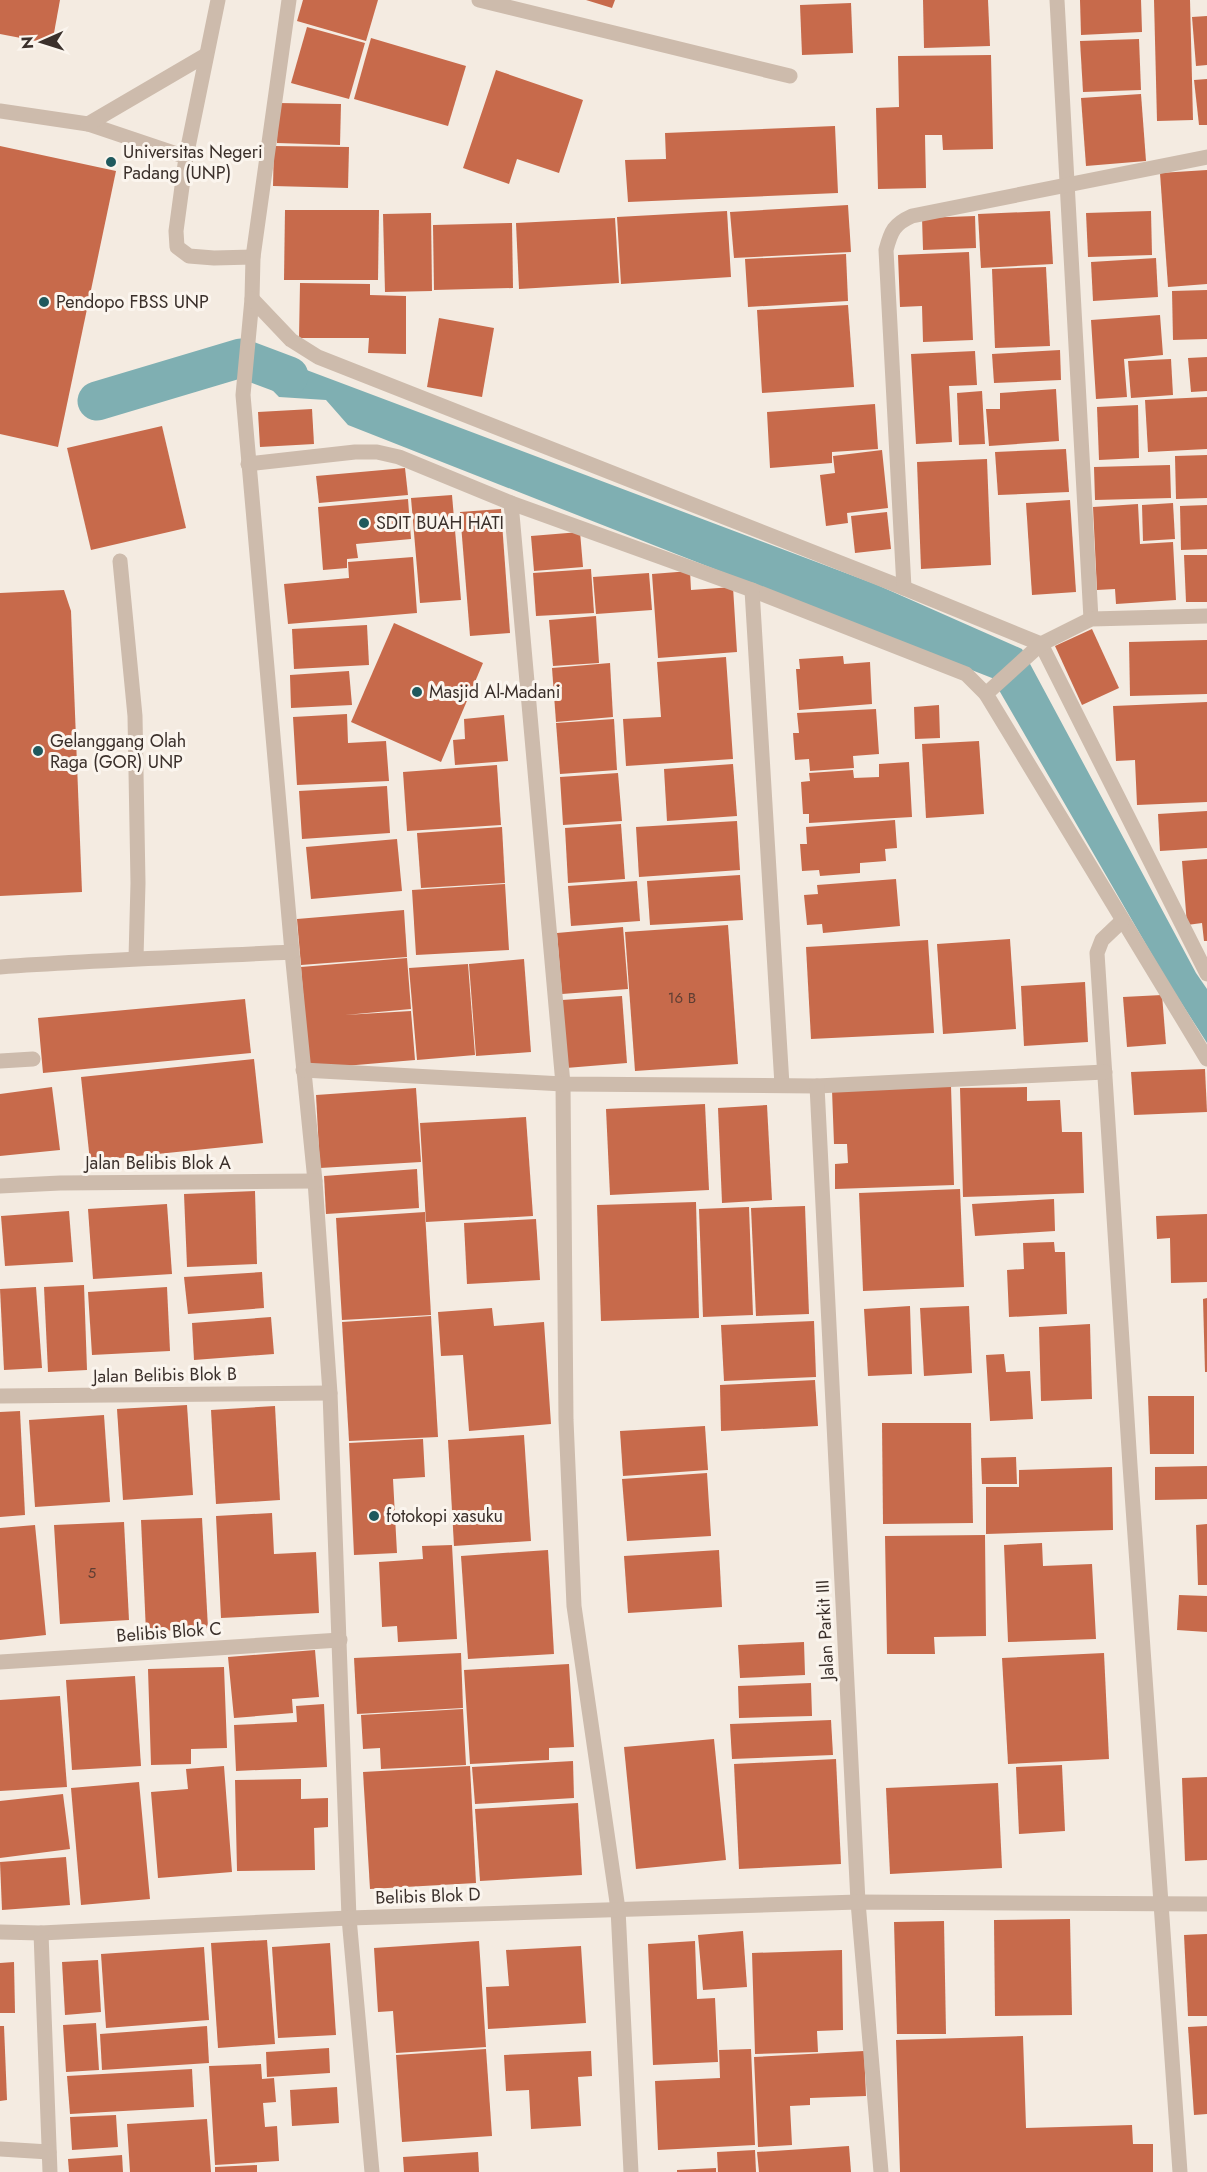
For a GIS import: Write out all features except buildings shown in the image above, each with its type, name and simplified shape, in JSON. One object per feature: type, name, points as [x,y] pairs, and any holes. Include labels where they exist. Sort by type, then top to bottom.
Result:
[{"type":"street","points":[[218,0],[186,157],[176,231],[177,247],[189,256],[253,257]]},
{"type":"street","points":[[289,0],[253,257],[252,299],[247,332],[243,395],[292,952],[315,1181],[330,1393],[349,1918],[372,2172]]},
{"type":"street","points":[[479,0],[790,76]]},
{"type":"street","points":[[1057,0],[1091,619]]},
{"type":"street","points":[[88,124],[206,56]]},
{"type":"street","points":[[0,111],[88,124],[186,157]]},
{"type":"street","points":[[904,588],[886,250],[890,235],[898,222],[912,216],[1207,157]]},
{"type":"street","points":[[252,299],[291,340],[318,357],[1041,644],[1207,974]]},
{"type":"street","points":[[248,464],[377,452],[399,457],[511,503],[752,590],[966,674],[989,691],[1122,921],[1207,1059]]},
{"type":"street","points":[[511,503],[563,1084],[567,1420],[574,1606],[618,1909],[631,2172]]},
{"type":"street","points":[[120,561],[135,716],[138,883],[136,958]]},
{"type":"street","points":[[752,590],[782,1085]]},
{"type":"street","points":[[989,691],[1041,644],[1091,619],[1207,616]]},
{"type":"street","points":[[1122,921],[1102,940],[1097,953],[1130,1465],[1180,2172]]},
{"type":"street","points":[[0,967],[136,958],[292,952]]},
{"type":"street","points":[[0,1061],[33,1059]]},
{"type":"street","points":[[303,1070],[563,1084],[818,1086],[1105,1072]]},
{"type":"street","name":"Jalan Parkit III","points":[[818,1086],[858,1902],[881,2172]]},
{"type":"street","name":"Jalan Belibis Blok A","points":[[0,1186],[60,1183],[315,1181]]},
{"type":"street","name":"Jalan Belibis Blok B","points":[[0,1396],[330,1393]]},
{"type":"street","name":"Belibis Blok C","points":[[0,1662],[340,1640]]},
{"type":"street","name":"Belibis Blok D","points":[[0,1932],[41,1933],[349,1918],[858,1902],[1207,1904]]},
{"type":"street","points":[[41,1933],[50,2172]]},
{"type":"street","points":[[0,2149],[49,2152]]},
{"type":"water","points":[[240,345],[875,584],[1022,649],[1196,973],[1207,989],[1207,1043],[1166,979],[992,678],[348,425],[326,400],[279,397],[241,358]]},
{"type":"waterway","points":[[97,401],[241,358],[289,376]]},
{"type":"place","name":"Universitas Negeri Padang (UNP)","points":[[111,162]]},
{"type":"place","name":"Pendopo FBSS UNP","points":[[44,302]]},
{"type":"place","name":"SDIT BUAH HATI","points":[[364,523]]},
{"type":"place","name":"Masjid Al-Madani","points":[[417,692]]},
{"type":"place","name":"Gelanggang Olah Raga (GOR) UNP","points":[[38,751]]},
{"type":"place","name":"fotokopi xasuku","points":[[374,1516]]}]
